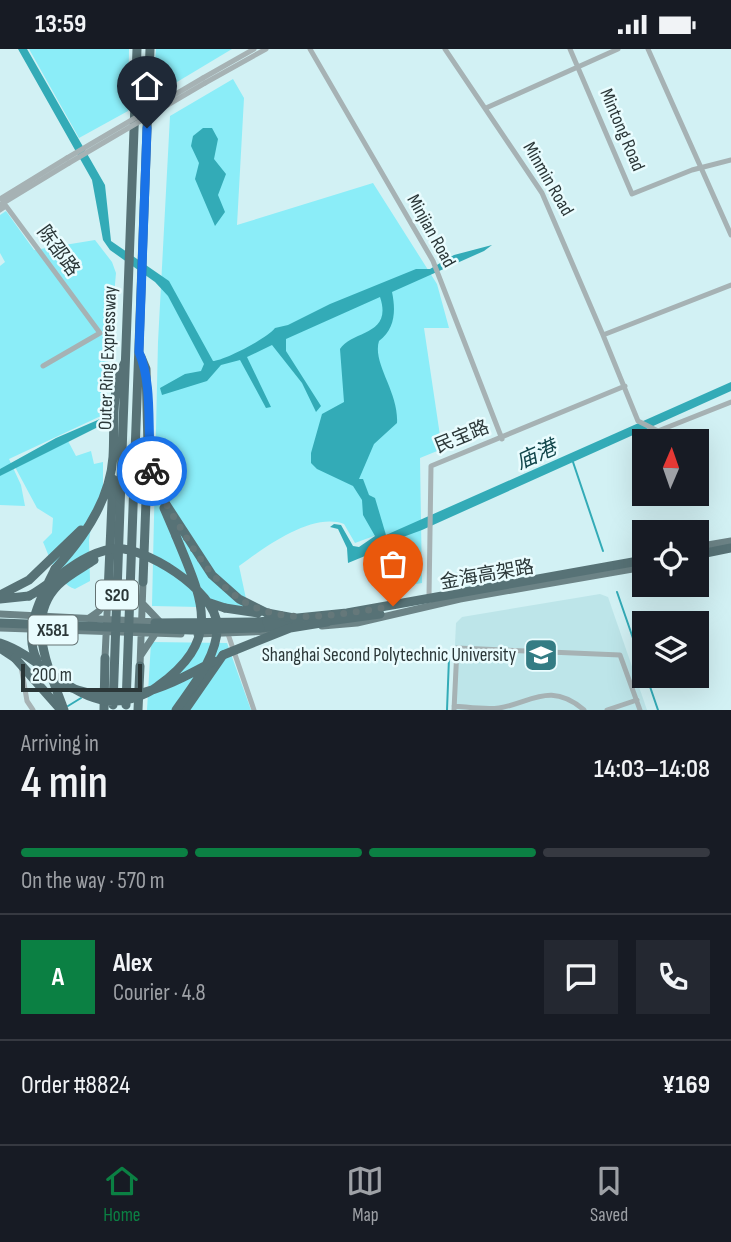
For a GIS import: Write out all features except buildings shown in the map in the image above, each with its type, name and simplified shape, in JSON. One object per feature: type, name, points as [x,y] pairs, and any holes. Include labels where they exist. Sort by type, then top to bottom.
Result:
[{"type":"highway","name":"Outer Ring Expressway","points":[[113,710],[137,49]]},
{"type":"highway","name":"Outer Ring Expressway","points":[[126,710],[150,49]]},
{"type":"highway","points":[[139,352],[146,369],[148,446],[143,582]]},
{"type":"highway","points":[[108,596],[111,470],[117,375],[125,361]]},
{"type":"highway","points":[[0,643],[22,651],[71,685],[103,701],[117,701],[151,691],[193,655],[202,627],[201,603],[179,533],[158,492],[148,446]]},
{"type":"highway","points":[[111,470],[104,497],[75,548],[55,569],[39,601],[32,645],[44,673],[82,703],[118,710],[152,698],[223,655],[290,628],[327,622]]},
{"type":"highway","points":[[0,597],[29,580],[90,522]]},
{"type":"highway","points":[[179,533],[227,591],[267,613]]},
{"type":"highway","points":[[709,550],[731,546]]},
{"type":"highway","points":[[0,597],[29,596],[97,552],[125,548],[148,555],[196,591],[214,611],[218,625],[206,662],[176,710]]},
{"type":"highway","points":[[63,710],[41,639],[45,607],[57,586],[101,556],[126,553],[137,556],[213,605],[299,619]]},
{"type":"highway","name":"金海高架路","points":[[0,618],[191,623],[299,619],[393,606],[632,564]]},
{"type":"highway","name":"金海高架路","points":[[0,618],[191,630],[327,622],[632,564]]},
{"type":"highway","points":[[0,649],[31,673],[63,710]]},
{"type":"highway","points":[[104,710],[105,654]]},
{"type":"highway","points":[[185,710],[223,655]]},
{"type":"highway","points":[[138,710],[140,661]]},
{"type":"main road","name":"X581","points":[[0,628],[108,632],[139,620],[161,622],[274,617],[429,597],[632,564]]},
{"type":"main road","name":"X581","points":[[0,618],[108,619],[138,633],[228,634],[357,623],[632,564]]},
{"type":"main road","points":[[140,661],[138,633],[143,582]]},
{"type":"main road","points":[[105,654],[143,582]]},
{"type":"main road","points":[[81,618],[93,616],[108,596]]},
{"type":"main road","points":[[105,654],[108,596]]},
{"type":"main road","points":[[108,596],[140,661]]},
{"type":"main road","points":[[142,603],[161,622]]},
{"type":"main road","points":[[88,631],[101,642],[105,654]]},
{"type":"main road","points":[[140,661],[155,633]]},
{"type":"street","points":[[0,199],[254,49]]},
{"type":"street","points":[[204,80],[265,49]]},
{"type":"street","name":"Minjian Road","points":[[310,49],[433,261],[502,439]]},
{"type":"street","name":"Minmin Road","points":[[445,49],[542,193],[638,421],[658,431],[731,402]]},
{"type":"street","name":"Mintong Road","points":[[570,49],[632,194],[701,168]]},
{"type":"street","points":[[486,108],[618,49]]},
{"type":"street","points":[[648,49],[731,235]]},
{"type":"street","points":[[701,168],[731,160]]},
{"type":"street","points":[[0,205],[68,161]]},
{"type":"street","name":"陈邵路","points":[[0,210],[6,206],[81,311],[99,328],[100,333],[43,366]]},
{"type":"street","points":[[603,335],[731,285]]},
{"type":"street","name":"民宝路","points":[[429,597],[432,466],[625,386]]},
{"type":"street","points":[[33,710],[26,701],[19,649],[48,639],[48,630]]},
{"type":"street","points":[[228,634],[254,710]]},
{"type":"street","points":[[583,710],[561,697],[534,695],[502,707],[454,708],[457,648],[620,655],[640,710]]},
{"type":"street","points":[[607,710],[637,700]]},
{"type":"shaded area","points":[[18,49],[27,49],[105,185],[111,241],[169,281],[213,361],[235,353],[275,328],[288,325],[330,304],[416,269],[430,269],[454,255],[492,245],[392,292],[393,319],[388,331],[379,341],[378,350],[397,411],[397,423],[374,444],[359,479],[363,479],[369,495],[375,498],[386,535],[731,382],[731,391],[647,429],[632,429],[632,436],[422,530],[384,544],[382,549],[348,563],[347,548],[338,529],[330,527],[334,524],[341,525],[353,546],[359,547],[375,536],[363,515],[362,500],[353,486],[317,469],[311,463],[311,453],[322,414],[344,402],[340,349],[353,338],[376,326],[383,310],[380,297],[286,339],[286,351],[321,406],[316,412],[302,383],[272,345],[247,357],[271,407],[266,408],[240,360],[221,365],[207,381],[162,395],[160,388],[185,374],[201,371],[204,364],[168,296],[155,282],[110,250],[103,240],[92,180]]},
{"type":"shaded area","points":[[29,49],[129,49],[128,111],[79,138]]},
{"type":"shaded area","points":[[156,49],[232,49],[152,97]]},
{"type":"shaded area","points":[[233,79],[244,98],[237,225],[373,183],[437,284],[449,328],[424,328],[442,449],[420,458],[422,583],[405,586],[382,533],[355,543],[344,524],[318,523],[289,533],[239,566],[248,608],[152,606],[158,342],[170,116]]},
{"type":"shaded area","points":[[203,128],[212,128],[218,139],[214,159],[226,174],[218,195],[225,212],[215,226],[195,179],[199,163],[191,146],[193,136]]},
{"type":"shaded area","points":[[6,211],[34,250],[95,240],[112,262],[116,273],[103,415],[9,459],[21,485],[25,506],[0,505],[0,266],[5,262],[0,253],[0,215]]},
{"type":"shaded area","points":[[107,416],[110,421],[0,476],[0,469],[56,438]]},
{"type":"shaded area","points":[[68,441],[76,456],[91,451],[94,464],[103,462],[103,506],[94,509],[89,540],[90,581],[75,589],[59,576],[43,542],[52,533],[53,518],[37,508],[15,467]]},
{"type":"shaded area","name":"Shanghai Second Polytechnic University","points":[[600,594],[608,597],[632,667],[632,688],[639,688],[647,710],[452,710],[456,623],[462,617]]},
{"type":"shaded area","points":[[151,642],[227,643],[251,710],[147,710]]},
{"type":"waterway","points":[[573,462],[603,551]]},
{"type":"waterway","points":[[617,592],[632,635]]},
{"type":"waterway","points":[[447,710],[449,658]]},
{"type":"waterway","points":[[650,688],[658,710]]},
{"type":"waterway","name":"庙港","points":[[68,706],[81,698]]},
{"type":"way so far","points":[[152,471],[158,492],[165,499],[197,555],[227,591],[252,607],[267,613],[299,619],[393,606]]},
{"type":"place","name":"Shanghai Second Polytechnic University","points":[[541,655]]},
{"type":"route","points":[[147,128],[139,352],[146,369],[148,446],[152,471]]}]
